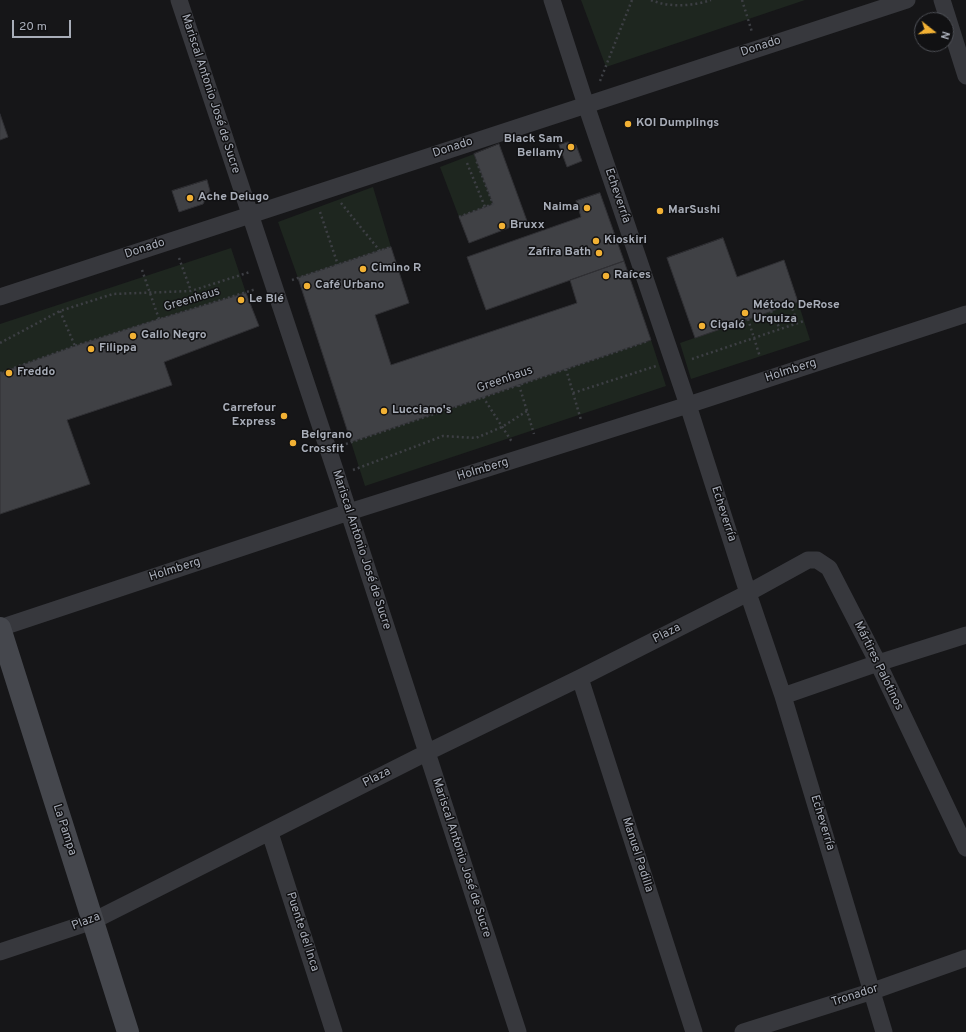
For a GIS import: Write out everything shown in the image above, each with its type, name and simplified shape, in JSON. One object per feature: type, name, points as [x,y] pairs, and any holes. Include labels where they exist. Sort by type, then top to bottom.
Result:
[{"type":"street","name":"Mariscal Antonio José de Sucre","points":[[179,0],[266,266],[349,512],[426,753],[518,1032]]},
{"type":"street","name":"Echeverría","points":[[552,0],[589,104],[783,696],[873,991],[884,1032]]},
{"type":"street","name":"Donado","points":[[0,297],[906,0]]},
{"type":"street","points":[[942,0],[966,76]]},
{"type":"street","name":"Holmberg","points":[[0,628],[349,512],[688,405],[966,314]]},
{"type":"street","name":"Mártires Palotinos","points":[[748,593],[808,560],[817,560],[829,568],[878,663],[966,848]]},
{"type":"street","name":"Plaza","points":[[0,952],[93,921],[748,593]]},
{"type":"street","name":"La Pampa","points":[[0,628],[128,1032]]},
{"type":"street","points":[[783,696],[878,663],[966,635]]},
{"type":"street","name":"Manuel Padilla","points":[[580,678],[694,1032]]},
{"type":"street","name":"Puente del Inca","points":[[270,833],[334,1032]]},
{"type":"street","name":"Tronador","points":[[743,1032],[873,991],[966,958]]},
{"type":"path","points":[[589,104],[632,0]]},
{"type":"path","points":[[651,0],[677,6],[711,0]]},
{"type":"path","points":[[742,0],[758,48]]},
{"type":"path","points":[[459,217],[493,204],[465,144]]},
{"type":"path","points":[[465,144],[485,207]]},
{"type":"path","points":[[330,189],[380,251]]},
{"type":"path","points":[[314,194],[338,265]]},
{"type":"path","points":[[172,241],[191,291]]},
{"type":"path","name":"Greenhaus","points":[[0,373],[74,346],[246,293],[272,283],[298,278],[391,247]]},
{"type":"path","points":[[135,253],[159,319]]},
{"type":"path","name":"Greenhaus","points":[[0,343],[60,311],[113,294],[191,291],[266,266]]},
{"type":"path","points":[[791,304],[797,323]]},
{"type":"path","points":[[60,311],[74,346]]},
{"type":"path","points":[[771,311],[780,330]]},
{"type":"path","points":[[748,320],[760,357]]},
{"type":"path","points":[[573,393],[656,365],[656,371],[804,321]]},
{"type":"path","name":"Greenhaus","points":[[328,450],[664,336]]},
{"type":"path","points":[[566,369],[586,437]]},
{"type":"path","points":[[519,385],[539,452]]},
{"type":"path","points":[[483,397],[522,458]]},
{"type":"path","points":[[337,476],[443,436],[476,438],[502,427],[527,411]]},
{"type":"shaded area","points":[[581,0],[805,0],[606,67]]},
{"type":"shaded area","points":[[474,154],[493,204],[459,217],[440,167]]},
{"type":"shaded area","points":[[373,187],[391,247],[298,278],[278,222]]},
{"type":"shaded area","points":[[231,248],[246,293],[122,332],[0,373],[0,324]]},
{"type":"shaded area","points":[[798,302],[810,340],[691,379],[680,343]]},
{"type":"shaded area","points":[[651,340],[666,386],[365,486],[351,442]]},
{"type":"building","points":[[0,114],[8,137],[0,140]]},
{"type":"building","points":[[568,142],[576,145],[582,161],[567,167],[559,145]]},
{"type":"building","points":[[499,144],[527,221],[469,243],[459,217],[493,204],[474,154]]},
{"type":"building","name":"Ache Delugo","points":[[207,180],[210,191],[203,204],[179,212],[172,191]]},
{"type":"building","points":[[600,193],[624,261],[486,310],[467,257],[581,217],[576,201]]},
{"type":"building","points":[[723,238],[737,277],[784,260],[798,302],[695,338],[667,258]]},
{"type":"building","points":[[391,247],[409,303],[375,315],[391,365],[577,303],[570,280],[624,261],[651,340],[351,442],[298,278]]},
{"type":"building","points":[[246,293],[259,326],[164,362],[172,385],[67,420],[90,484],[0,514],[0,373],[75,346]]},
{"type":"place","name":"KOI Dumplings","points":[[628,124]]},
{"type":"place","name":"Black Sam Bellamy","points":[[571,147]]},
{"type":"place","name":"Ache Delugo","points":[[190,198]]},
{"type":"place","name":"Naima","points":[[587,208]]},
{"type":"place","name":"MarSushi","points":[[660,211]]},
{"type":"place","name":"Bruxx","points":[[502,226]]},
{"type":"place","name":"Kioskiri","points":[[596,241]]},
{"type":"place","name":"Zafira Bath","points":[[599,253]]},
{"type":"place","name":"Cimino R","points":[[363,269]]},
{"type":"place","name":"Raíces","points":[[606,276]]},
{"type":"place","name":"Café Urbano","points":[[307,286]]},
{"type":"place","name":"Le Blé","points":[[241,300]]},
{"type":"place","name":"Método DeRose Urquiza","points":[[745,313]]},
{"type":"place","name":"Cigaló","points":[[702,326]]},
{"type":"place","name":"Gallo Negro","points":[[133,336]]},
{"type":"place","name":"Filippa","points":[[91,349]]},
{"type":"place","name":"Freddo","points":[[9,373]]},
{"type":"place","name":"Lucciano's","points":[[384,411]]},
{"type":"place","name":"Carrefour Express","points":[[284,416]]},
{"type":"place","name":"Belgrano Crossfit","points":[[293,443]]}]
